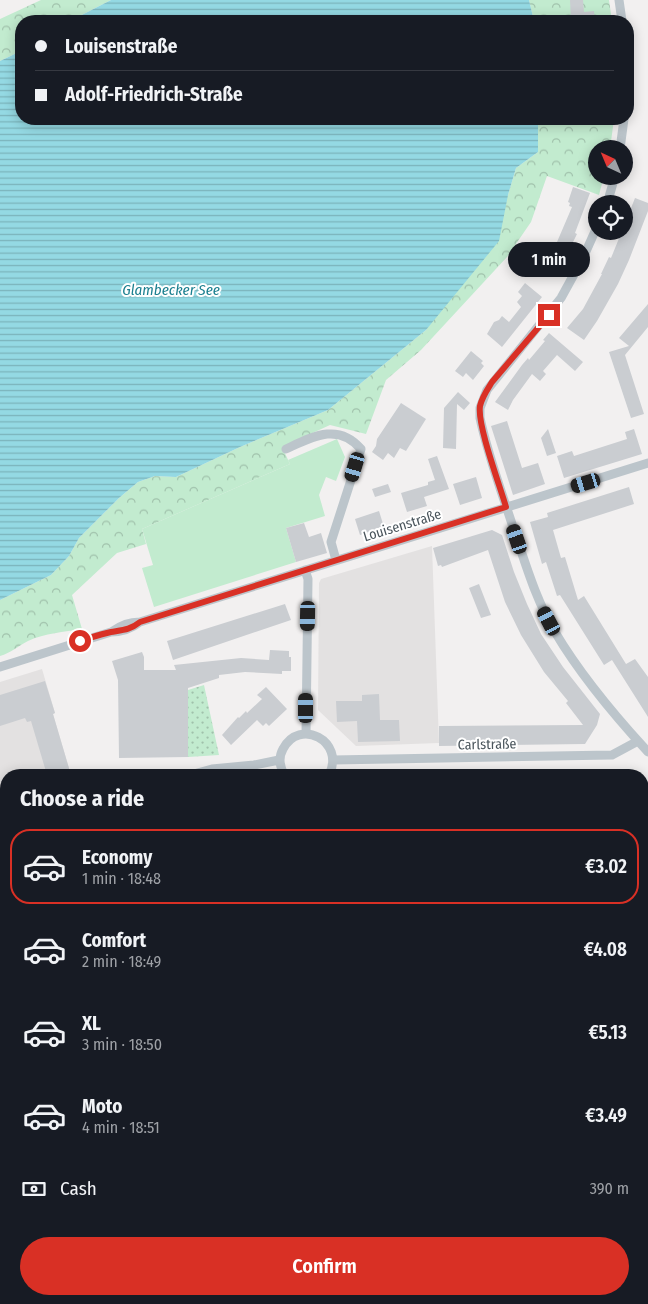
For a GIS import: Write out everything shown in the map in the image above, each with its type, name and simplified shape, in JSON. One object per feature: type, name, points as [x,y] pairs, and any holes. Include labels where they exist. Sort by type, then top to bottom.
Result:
[{"type":"street","points":[[619,0],[621,15]]},
{"type":"street","points":[[621,140],[623,125]]},
{"type":"street","points":[[591,240],[580,265],[561,298],[534,334],[492,382],[480,408],[482,428],[533,587],[554,631],[588,683],[648,752]]},
{"type":"street","points":[[286,449],[311,437],[331,433],[354,440],[361,449],[332,542],[336,560]]},
{"type":"street","name":"Louisenstraße","points":[[0,667],[111,632],[120,626],[132,622],[140,622],[648,463]]},
{"type":"street","points":[[305,570],[308,579],[306,734]]},
{"type":"street","points":[[282,769],[280,760],[281,752],[291,739],[298,735],[306,734],[322,739],[328,745],[332,752],[332,769]]},
{"type":"street","name":"Carlstraße","points":[[333,760],[612,755],[638,741]]},
{"type":"street","points":[[212,769],[254,765],[280,760]]},
{"type":"shaded area","points":[[432,546],[439,743],[356,746],[318,710],[319,583],[321,579]]},
{"type":"shaded area","points":[[42,669],[69,769],[0,769],[0,682]]},
{"type":"green space","points":[[41,0],[111,0],[82,15],[15,15],[15,54],[0,61],[0,19]]},
{"type":"green space","points":[[529,0],[609,0],[611,15],[533,15]]},
{"type":"green space","points":[[538,125],[613,125],[611,140],[588,140],[588,185],[602,185],[599,195],[547,176],[531,222],[507,257],[421,350],[386,380],[366,434],[330,425],[282,447],[290,464],[142,529],[146,544],[117,553],[72,595],[82,629],[34,638],[0,656],[0,600],[51,575],[69,556],[79,538],[138,482],[155,476],[176,477],[240,447],[328,410],[426,330],[508,195],[516,168],[538,152]]},
{"type":"green space","points":[[337,439],[345,457],[336,481],[326,477],[319,495],[325,516],[286,528],[296,562],[154,607],[142,568],[153,565],[142,529],[290,464],[288,460]]},
{"type":"green space","points":[[204,685],[219,755],[188,757],[188,690]]},
{"type":"water","points":[[111,0],[529,0],[533,15],[82,15]]},
{"type":"water","name":"Glambecker See","points":[[15,54],[15,125],[538,125],[538,152],[516,168],[508,195],[499,241],[426,330],[328,410],[240,447],[176,477],[155,476],[138,482],[79,538],[69,556],[51,575],[0,600],[0,61]]},
{"type":"building","points":[[570,0],[583,0],[584,12],[594,11],[594,15],[571,15]]},
{"type":"building","points":[[573,187],[590,193],[575,233],[577,234],[570,248],[557,242],[572,207],[569,206],[570,203],[568,202]]},
{"type":"building","points":[[635,198],[648,203],[648,211],[618,284],[584,340],[567,328],[583,309],[609,257],[611,258],[618,240],[633,240],[633,203]]},
{"type":"building","points":[[525,283],[542,297],[502,347],[487,334],[494,322],[502,316],[509,322],[521,307],[517,302],[522,296],[518,292]]},
{"type":"building","points":[[648,304],[648,327],[625,355],[644,414],[631,418],[609,352],[629,346],[619,338]]},
{"type":"building","points":[[549,333],[583,362],[575,371],[557,355],[543,371],[546,374],[540,381],[532,374],[508,410],[495,402],[522,365],[528,358],[529,360],[545,341],[543,340]]},
{"type":"building","points":[[471,351],[483,361],[481,363],[484,366],[473,380],[466,373],[463,377],[455,371]]},
{"type":"building","points":[[458,392],[470,403],[464,410],[457,404],[456,449],[443,448],[444,408]]},
{"type":"building","points":[[401,403],[426,419],[406,451],[400,448],[394,458],[388,453],[383,460],[372,452],[376,446],[377,439]]},
{"type":"building","points":[[507,421],[522,468],[538,463],[545,484],[513,495],[491,426]]},
{"type":"building","points":[[548,429],[556,453],[547,456],[541,438]]},
{"type":"building","points":[[634,429],[642,454],[564,478],[557,456],[572,451],[574,456],[627,439],[625,432]]},
{"type":"building","points":[[437,456],[449,489],[424,497],[427,506],[407,512],[401,493],[428,485],[428,482],[435,480],[428,459]]},
{"type":"building","points":[[476,477],[482,498],[460,505],[453,484]]},
{"type":"building","points":[[388,484],[391,492],[375,497],[372,489]]},
{"type":"building","points":[[629,487],[634,504],[553,530],[561,558],[565,557],[578,600],[584,596],[626,664],[635,659],[648,677],[648,717],[612,660],[604,665],[560,595],[557,596],[546,562],[542,564],[530,522],[548,517],[547,513]]},
{"type":"building","points":[[379,511],[384,527],[369,534],[368,532],[360,535],[355,519]]},
{"type":"building","points":[[304,523],[309,537],[321,533],[327,553],[296,562],[286,528]]},
{"type":"building","points":[[492,530],[502,535],[514,572],[541,634],[563,667],[600,714],[597,725],[585,744],[439,746],[439,726],[583,725],[566,703],[568,701],[544,672],[521,635],[505,602],[488,550],[442,567],[441,565],[438,566],[433,548]]},
{"type":"building","points":[[479,584],[491,615],[481,618],[469,588]]},
{"type":"building","points":[[285,604],[291,620],[173,660],[167,641]]},
{"type":"building","points":[[270,650],[289,651],[291,671],[282,671],[282,674],[245,672],[219,675],[219,678],[188,688],[188,757],[119,758],[118,680],[112,661],[142,652],[144,670],[176,670],[174,665],[241,658],[269,660]]},
{"type":"building","points":[[45,681],[69,769],[45,769],[31,721],[27,722],[25,718],[0,726],[0,695]]},
{"type":"building","points":[[266,687],[287,709],[269,726],[266,723],[263,726],[257,720],[231,745],[222,735],[238,717],[246,711],[247,713],[262,699],[257,695]]},
{"type":"building","points":[[379,694],[380,720],[399,720],[400,741],[358,742],[357,721],[337,722],[336,701],[362,701],[362,695]]},
{"type":"route","points":[[80,641],[111,632],[122,632],[140,622],[506,507],[482,428],[480,408],[492,382],[549,315]]}]
